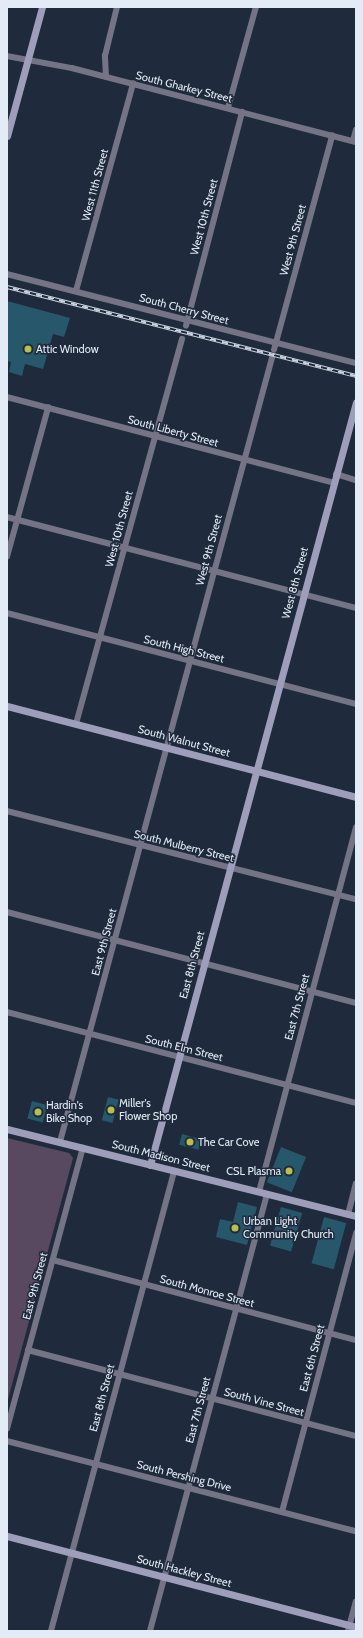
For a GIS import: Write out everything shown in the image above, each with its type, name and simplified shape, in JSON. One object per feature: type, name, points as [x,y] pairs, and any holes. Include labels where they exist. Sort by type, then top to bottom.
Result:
[{"type":"street","points":[[7,136],[42,7]]},
{"type":"street","points":[[106,77],[105,56],[117,7]]},
{"type":"street","points":[[228,108],[256,7]]},
{"type":"street","name":"South Gharkey Street","points":[[7,56],[28,59],[106,77],[354,142]]},
{"type":"street","name":"West 11th Street","points":[[76,291],[134,84]]},
{"type":"street","name":"West 10th Street","points":[[186,323],[242,112]]},
{"type":"street","points":[[354,142],[356,130]]},
{"type":"street","name":"West 9th Street","points":[[274,350],[332,136]]},
{"type":"street","name":"South Cherry Street","points":[[7,274],[76,291],[186,323],[276,343],[356,364]]},
{"type":"street","name":"West 10th Street","points":[[76,724],[182,339]]},
{"type":"street","name":"West 9th Street","points":[[166,748],[272,358]]},
{"type":"street","name":"South Liberty Street","points":[[7,397],[334,483]]},
{"type":"street","name":"West 8th Street","points":[[256,771],[356,402]]},
{"type":"street","points":[[7,557],[48,408]]},
{"type":"street","points":[[336,474],[356,480]]},
{"type":"street","points":[[7,517],[356,608]]},
{"type":"street","name":"South High Street","points":[[7,613],[356,704]]},
{"type":"street","name":"South Walnut Street","points":[[7,706],[356,797]]},
{"type":"street","name":"East 9th Street","points":[[60,1142],[166,748]]},
{"type":"street","name":"East 8th Street","points":[[150,1165],[256,771]]},
{"type":"street","name":"South Mulberry Street","points":[[7,811],[338,896],[356,899]]},
{"type":"street","name":"East 7th Street","points":[[259,1192],[356,828]]},
{"type":"street","points":[[7,912],[356,1003]]},
{"type":"street","name":"South Elm Street","points":[[7,1012],[356,1103]]},
{"type":"street","name":"South Madison Street","points":[[7,1129],[356,1216]]},
{"type":"street","name":"East 9th Street","points":[[7,1429],[83,1148]]},
{"type":"street","name":"East 8th Street","points":[[51,1631],[174,1171]]},
{"type":"street","points":[[348,1215],[356,1184]]},
{"type":"street","name":"East 7th Street","points":[[150,1631],[267,1195]]},
{"type":"street","name":"East 6th Street","points":[[282,1512],[356,1233]]},
{"type":"street","name":"South Monroe Street","points":[[52,1260],[356,1340]]},
{"type":"street","name":"South Vine Street","points":[[28,1350],[356,1436]]},
{"type":"street","name":"South Pershing Drive","points":[[7,1441],[356,1531]]},
{"type":"street","name":"South Hackley Street","points":[[7,1536],[165,1577],[351,1628]]},
{"type":"street","points":[[351,1628],[356,1602]]},
{"type":"shaded area","points":[[7,1138],[69,1153],[73,1158],[7,1403]]},
{"type":"building","name":"Attic Window","points":[[7,301],[70,318],[64,337],[53,334],[43,369],[25,364],[22,376],[9,372],[11,362],[7,361]]},
{"type":"building","name":"Miller's Flower Shop","points":[[108,1097],[119,1100],[112,1123],[102,1120]]},
{"type":"building","name":"Hardin's Bike Shop","points":[[32,1101],[47,1105],[43,1123],[27,1118]]},
{"type":"building","name":"The Car Cove","points":[[182,1134],[201,1139],[198,1150],[179,1145]]},
{"type":"building","name":"CSL Plasma","points":[[281,1147],[306,1157],[292,1192],[267,1182]]},
{"type":"building","name":"Urban Light Community Church","points":[[238,1202],[257,1207],[247,1245],[216,1237],[220,1219],[233,1222]]},
{"type":"building","points":[[281,1207],[302,1213],[291,1252],[270,1245]]},
{"type":"building","points":[[324,1217],[346,1223],[334,1269],[312,1263]]},
{"type":"railway","points":[[7,287],[356,376]]},
{"type":"place","name":"Attic Window","points":[[28,349]]},
{"type":"place","name":"Miller's Flower Shop","points":[[111,1110]]},
{"type":"place","name":"Hardin's Bike Shop","points":[[38,1112]]},
{"type":"place","name":"The Car Cove","points":[[190,1142]]},
{"type":"place","name":"CSL Plasma","points":[[289,1171]]},
{"type":"place","name":"Urban Light Community Church","points":[[235,1228]]}]
